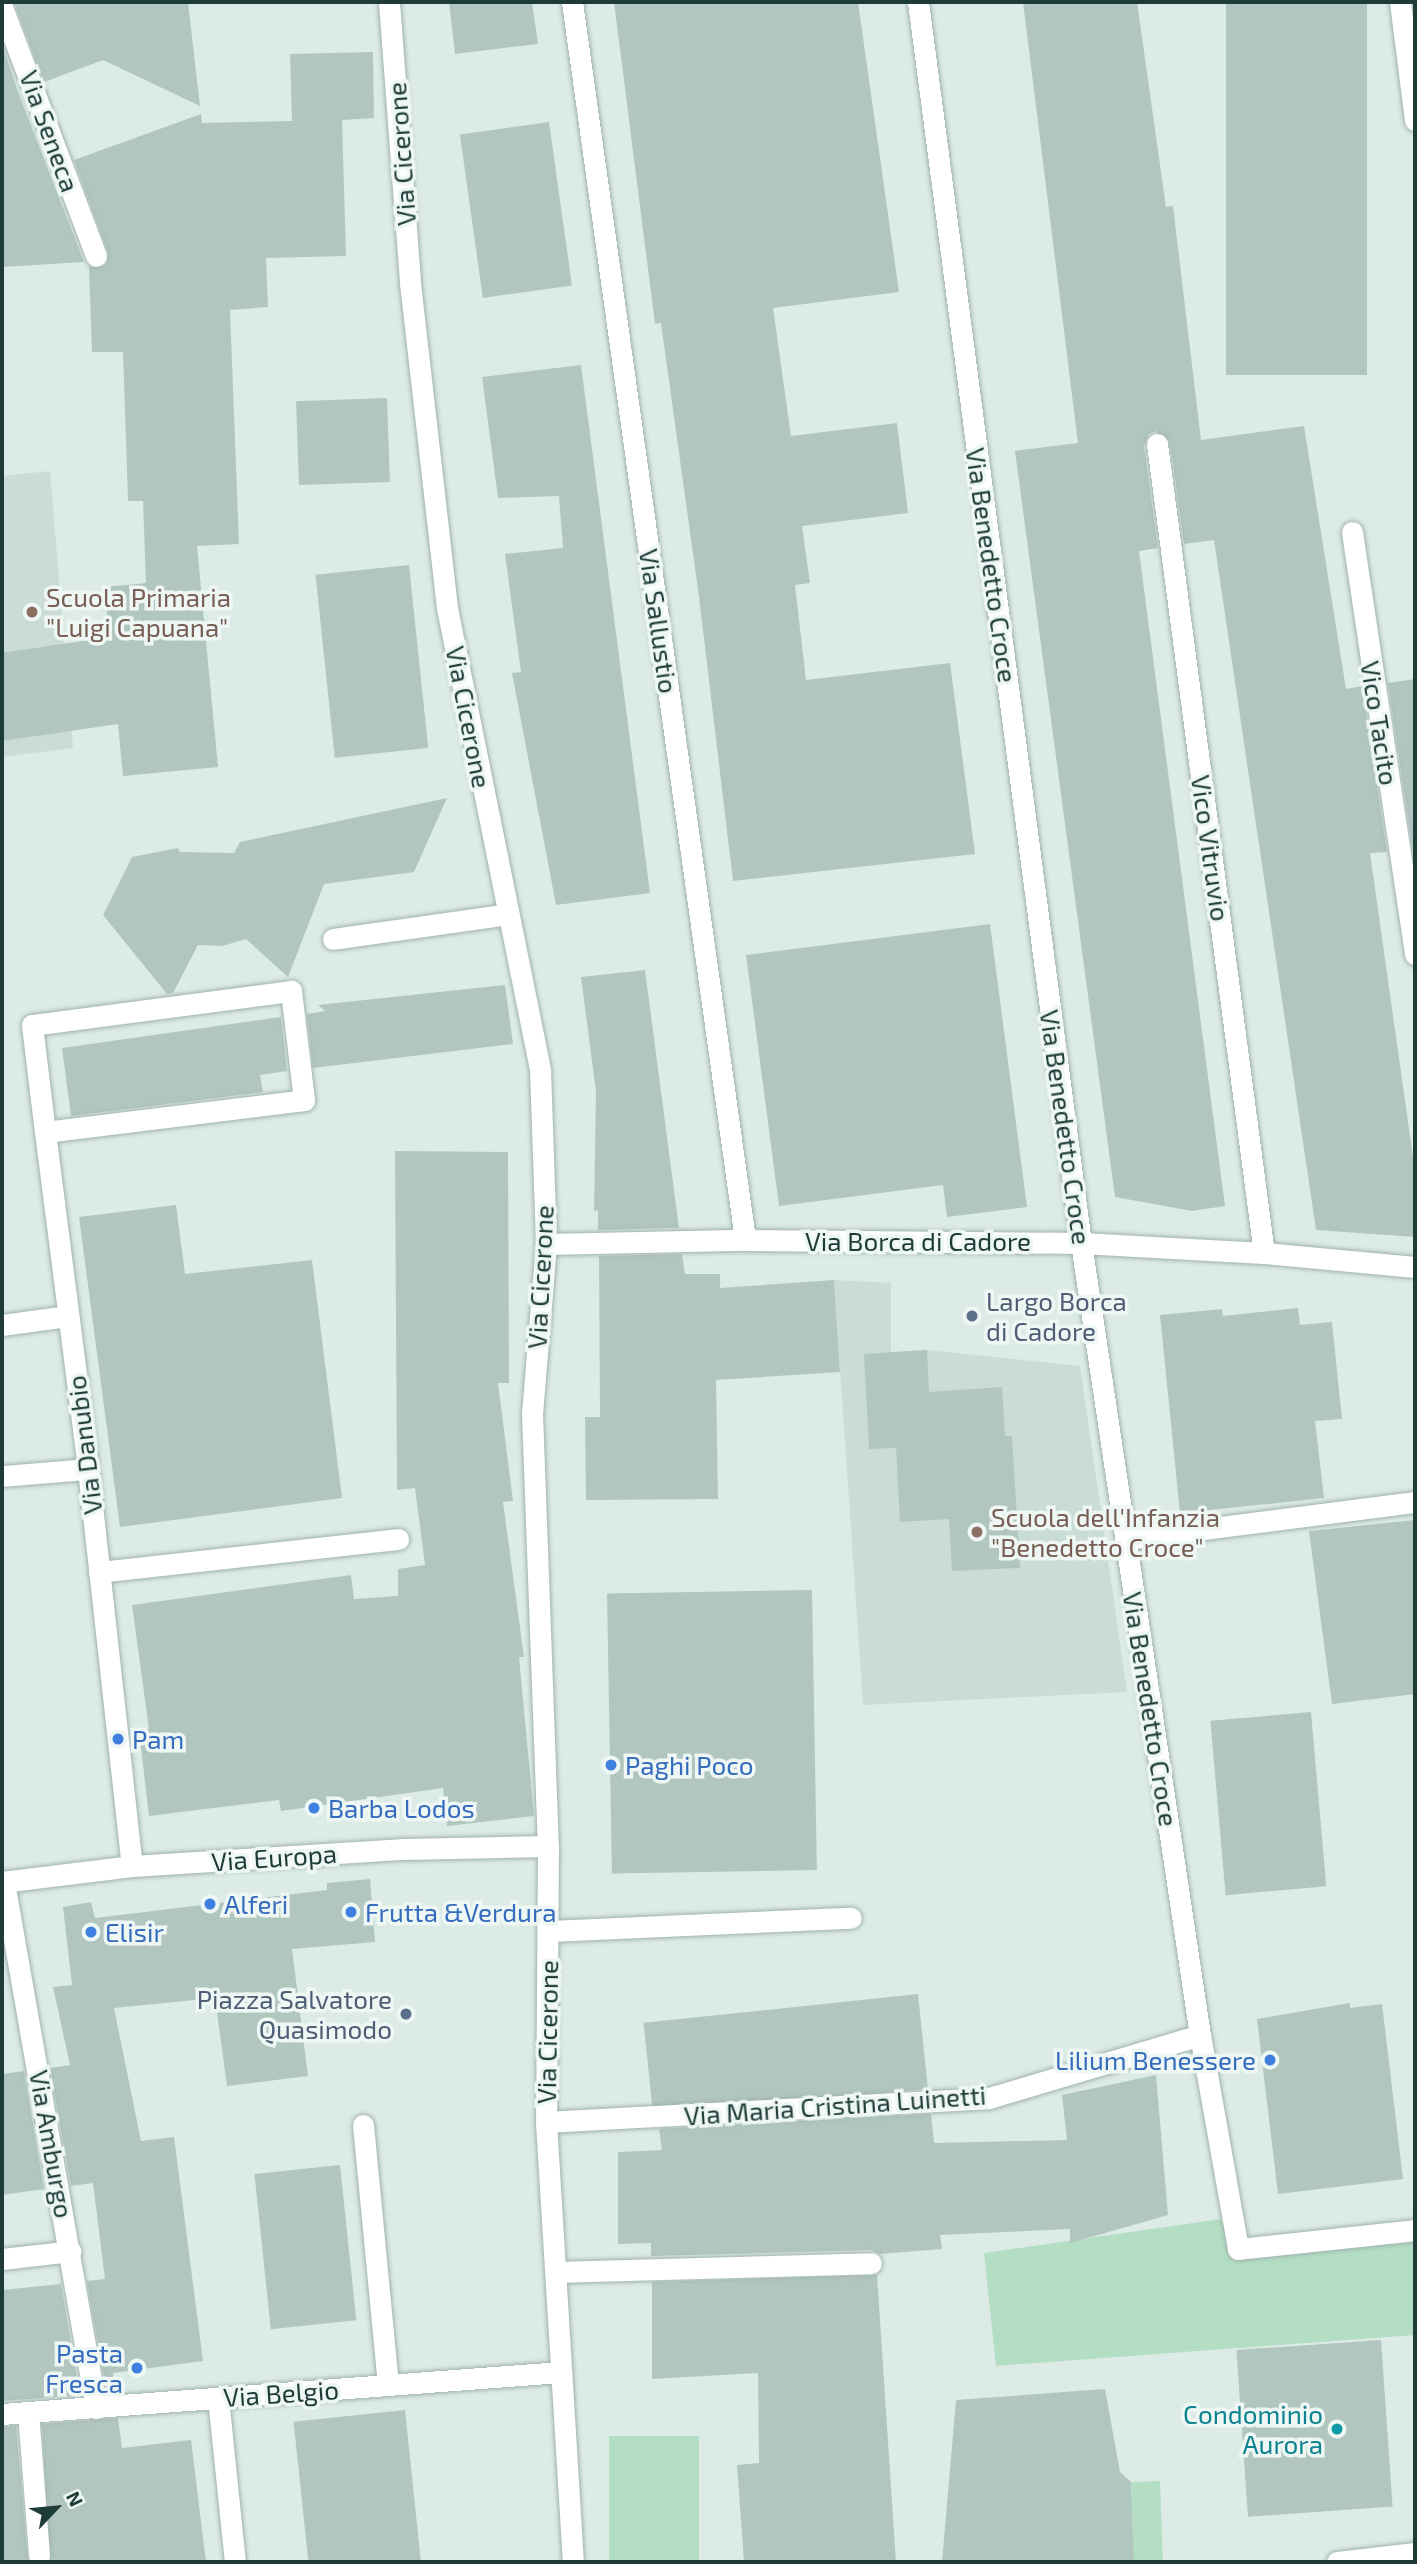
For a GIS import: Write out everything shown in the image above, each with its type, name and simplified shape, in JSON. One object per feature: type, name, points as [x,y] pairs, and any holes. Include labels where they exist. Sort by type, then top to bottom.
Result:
[{"type":"street","name":"Via Cicerone","points":[[389,2],[410,282],[447,608],[540,1070],[546,1244],[532,1413],[548,1846],[546,2122],[573,2562]]},
{"type":"street","name":"Via Sallustio","points":[[572,2],[745,1240]]},
{"type":"street","name":"Via Benedetto Croce","points":[[918,2],[1081,1243],[1200,2035],[1238,2249],[1415,2230]]},
{"type":"street","points":[[1400,2],[1415,120]]},
{"type":"street","name":"Via Seneca","points":[[2,6],[96,256]]},
{"type":"street","name":"Vico Vitruvio","points":[[1157,444],[1264,1252]]},
{"type":"street","name":"Vico Tacito","points":[[1352,533],[1415,954]]},
{"type":"street","points":[[333,939],[508,914]]},
{"type":"street","name":"Via Danubio","points":[[45,1132],[304,1100],[291,991],[32,1025],[45,1132],[68,1316],[88,1469],[132,1866]]},
{"type":"street","name":"Via Borca di Cadore","points":[[546,1244],[745,1240],[1081,1243],[1264,1252],[1415,1267]]},
{"type":"street","points":[[2,1325],[68,1316]]},
{"type":"street","points":[[2,1476],[88,1469]]},
{"type":"street","points":[[1126,1539],[1415,1502]]},
{"type":"street","points":[[99,1572],[398,1539]]},
{"type":"street","name":"Via Europa","points":[[3,1882],[132,1866],[404,1849],[548,1846]]},
{"type":"street","name":"Via Amburgo","points":[[3,1882],[71,2251],[96,2408]]},
{"type":"street","points":[[548,1931],[851,1918]]},
{"type":"street","name":"Via Maria Cristina Luinetti","points":[[546,2122],[989,2098],[1200,2035]]},
{"type":"street","points":[[363,2125],[388,2385]]},
{"type":"street","points":[[2,2259],[71,2251]]},
{"type":"street","points":[[555,2272],[871,2263]]},
{"type":"street","name":"Via Belgio","points":[[2,2414],[561,2372]]},
{"type":"street","points":[[218,2398],[235,2562]]},
{"type":"street","points":[[28,2412],[39,2556]]},
{"type":"street","points":[[1337,2562],[1415,2553]]},
{"type":"shaded area","name":"Scuola Primaria \"Luigi Capuana\"","points":[[50,471],[73,748],[2,757],[2,476]]},
{"type":"shaded area","name":"Scuola dell'Infanzia \"Benedetto Croce\"","points":[[834,1280],[891,1283],[891,1352],[927,1350],[1080,1366],[1127,1692],[863,1705]]},
{"type":"green space","points":[[1221,2219],[1235,2253],[1415,2234],[1415,2335],[996,2366],[984,2253]]},
{"type":"green space","points":[[609,2436],[699,2436],[699,2562],[609,2562]]},
{"type":"green space","points":[[1160,2481],[1163,2562],[1134,2562],[1131,2482]]},
{"type":"building","points":[[14,2],[188,2],[200,106],[103,60],[44,82]]},
{"type":"building","points":[[449,2],[532,2],[538,44],[455,54]]},
{"type":"building","points":[[614,2],[858,2],[899,292],[773,308],[791,436],[897,423],[908,513],[802,526],[810,583],[795,585],[806,680],[950,663],[975,854],[733,881],[699,597],[661,323],[655,324]]},
{"type":"building","points":[[1023,2],[1137,2],[1166,207],[1173,206],[1201,440],[1304,426],[1346,689],[1362,686],[1387,852],[1370,853],[1415,1171],[1415,1237],[1316,1230],[1214,540],[1184,544],[1170,442],[1156,431],[1149,434],[1144,446],[1158,548],[1139,551],[1225,1206],[1192,1211],[1115,1197],[1015,451],[1078,443]]},
{"type":"building","points":[[1226,2],[1367,2],[1367,375],[1226,375]]},
{"type":"building","points":[[2,44],[18,92],[84,262],[2,267]]},
{"type":"building","points":[[373,52],[374,118],[342,120],[346,256],[266,258],[268,307],[230,310],[239,544],[197,546],[218,767],[123,776],[118,724],[2,741],[2,653],[109,637],[105,587],[146,583],[143,501],[128,501],[123,352],[92,352],[89,267],[106,265],[108,252],[74,160],[201,114],[202,123],[292,121],[290,54]]},
{"type":"building","points":[[549,122],[572,285],[483,298],[460,135]]},
{"type":"building","points":[[581,365],[650,893],[556,905],[512,673],[521,672],[505,554],[563,548],[559,496],[498,498],[482,377]]},
{"type":"building","points":[[387,398],[390,482],[299,485],[296,401]]},
{"type":"building","points":[[409,565],[428,748],[335,758],[316,575]]},
{"type":"building","points":[[1415,679],[1415,850],[1413,851],[1388,683]]},
{"type":"building","points":[[447,798],[414,872],[324,884],[288,977],[246,939],[222,946],[198,945],[173,993],[167,994],[103,915],[132,857],[178,848],[180,852],[234,853],[240,842]]},
{"type":"building","points":[[990,924],[1027,1207],[947,1217],[943,1185],[779,1206],[746,955]]},
{"type":"building","points":[[645,970],[679,1228],[598,1230],[598,1210],[594,1211],[596,1092],[581,977]]},
{"type":"building","points":[[505,985],[513,1044],[313,1068],[307,1014],[325,1011],[318,1005]]},
{"type":"building","points":[[281,1017],[287,1071],[260,1075],[263,1092],[71,1116],[62,1048]]},
{"type":"building","points":[[395,1151],[508,1152],[509,1383],[498,1383],[513,1501],[503,1502],[524,1657],[519,1657],[534,1816],[447,1826],[443,1788],[281,1811],[279,1800],[149,1816],[139,1730],[149,1729],[132,1605],[351,1575],[354,1599],[398,1596],[398,1569],[425,1565],[415,1488],[397,1490]]},
{"type":"building","points":[[176,1205],[185,1274],[312,1260],[342,1498],[120,1527],[79,1217]]},
{"type":"building","points":[[682,1254],[685,1274],[720,1274],[720,1288],[834,1280],[840,1372],[716,1380],[718,1499],[586,1500],[585,1417],[600,1417],[599,1256]]},
{"type":"building","points":[[1298,1308],[1300,1325],[1332,1322],[1342,1419],[1315,1421],[1324,1498],[1180,1513],[1160,1315],[1222,1309],[1223,1316]]},
{"type":"building","points":[[927,1350],[929,1392],[1002,1387],[1005,1436],[1012,1436],[1020,1568],[952,1571],[949,1519],[900,1522],[896,1448],[869,1449],[864,1354]]},
{"type":"building","points":[[1415,1520],[1415,1694],[1332,1704],[1309,1531]]},
{"type":"building","points":[[812,1590],[817,1870],[612,1874],[607,1594]]},
{"type":"building","points":[[1311,1712],[1326,1886],[1226,1895],[1210,1721]]},
{"type":"building","points":[[370,1879],[375,1942],[292,1949],[308,2076],[227,2086],[215,1998],[114,2008],[141,2141],[174,2137],[203,2361],[113,2373],[115,2392],[107,2393],[87,2281],[105,2279],[93,2183],[71,2186],[50,2068],[70,2065],[53,1987],[72,1985],[63,1907],[91,1902],[95,1918],[327,1890],[327,1883]]},
{"type":"building","points":[[918,1994],[928,2088],[653,2117],[644,2023]]},
{"type":"building","points":[[1350,2003],[1350,2008],[1382,2004],[1403,2179],[1278,2194],[1257,2019]]},
{"type":"building","points":[[24,2071],[44,2189],[2,2195],[2,2074]]},
{"type":"building","points":[[1156,2075],[1168,2215],[1070,2243],[1070,2229],[940,2235],[942,2249],[880,2254],[871,2250],[651,2256],[651,2243],[618,2244],[618,2152],[662,2150],[659,2129],[931,2114],[934,2143],[1067,2140],[1062,2095]]},
{"type":"building","points":[[340,2165],[356,2320],[271,2329],[254,2174]]},
{"type":"building","points":[[877,2275],[896,2562],[744,2562],[737,2465],[759,2463],[758,2373],[652,2379],[652,2282]]},
{"type":"building","points":[[61,2284],[80,2395],[2,2401],[2,2290]]},
{"type":"building","name":"Condominio Aurora","points":[[1381,2340],[1393,2507],[1248,2517],[1236,2350]]},
{"type":"building","points":[[1105,2389],[1120,2472],[1131,2482],[1134,2562],[942,2562],[956,2400]]},
{"type":"building","points":[[405,2410],[421,2562],[308,2562],[294,2422]]},
{"type":"building","points":[[118,2418],[122,2448],[191,2440],[206,2562],[50,2562],[42,2424]]},
{"type":"building","points":[[16,2426],[28,2562],[2,2562],[2,2427]]},
{"type":"place","name":"Scuola Primaria \"Luigi Capuana\"","points":[[32,612]]},
{"type":"place","name":"Largo Borca di Cadore","points":[[972,1316]]},
{"type":"place","name":"Scuola dell'Infanzia \"Benedetto Croce\"","points":[[977,1532]]},
{"type":"place","name":"Pam","points":[[118,1739]]},
{"type":"place","name":"Paghi Poco","points":[[611,1765]]},
{"type":"place","name":"Barba Lodos","points":[[314,1808]]},
{"type":"place","name":"Alferi","points":[[210,1904]]},
{"type":"place","name":"Frutta &Verdura","points":[[351,1912]]},
{"type":"place","name":"Elisir","points":[[91,1932]]},
{"type":"place","name":"Piazza Salvatore Quasimodo","points":[[406,2014]]},
{"type":"place","name":"Lilium Benessere","points":[[1270,2060]]},
{"type":"place","name":"Pasta Fresca","points":[[137,2368]]},
{"type":"place","name":"Condominio Aurora","points":[[1337,2429]]}]
